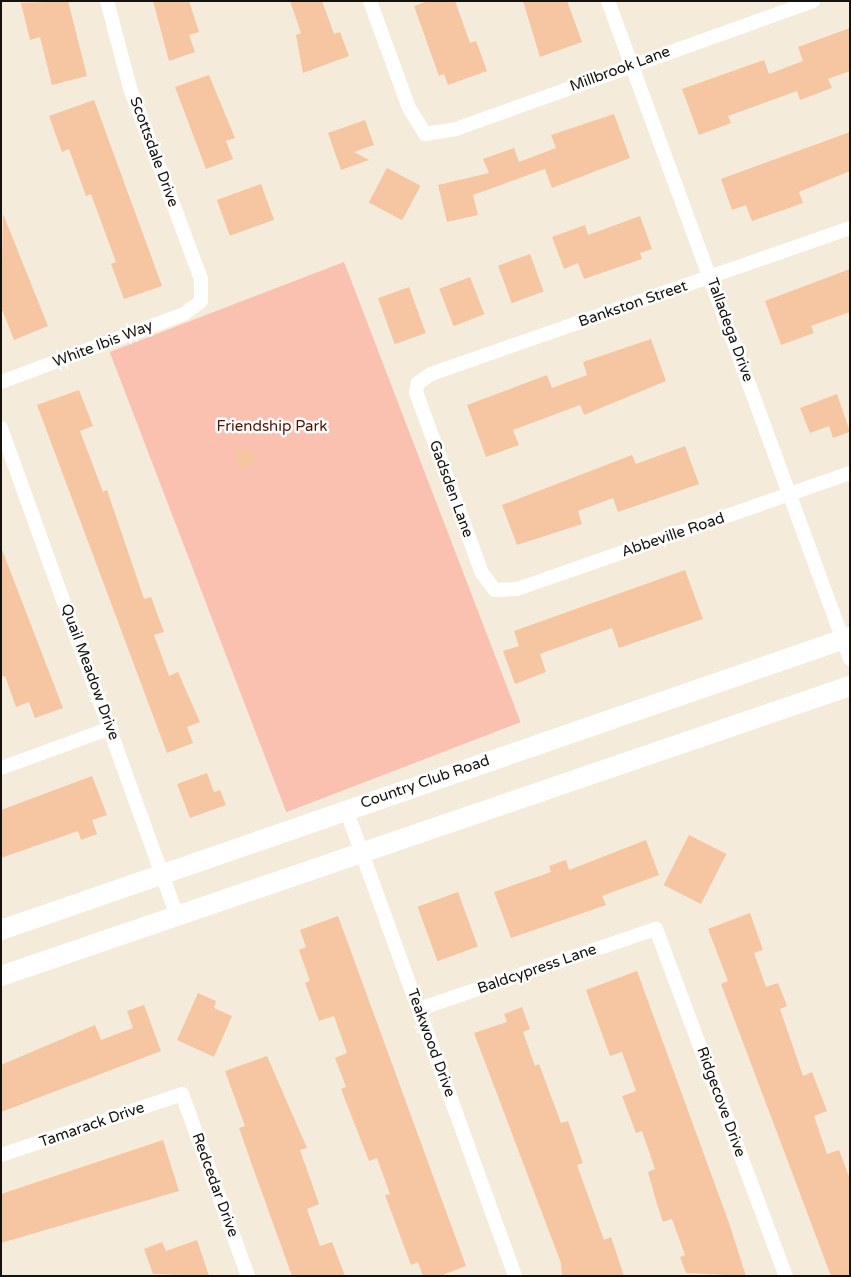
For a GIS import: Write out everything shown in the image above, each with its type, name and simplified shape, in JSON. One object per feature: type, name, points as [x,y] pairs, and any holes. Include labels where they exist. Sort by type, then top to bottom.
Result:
[{"type":"main road","name":"Country Club Road","points":[[1,930],[346,809],[846,638]]},
{"type":"main road","points":[[1,976],[850,686]]},
{"type":"street","name":"Scottsdale Drive","points":[[107,1],[130,88],[201,279],[202,301]]},
{"type":"street","name":"Millbrook Lane","points":[[370,1],[409,108],[425,134],[456,129],[813,1]]},
{"type":"street","name":"Talladega Drive","points":[[608,1],[790,495],[846,638],[850,659]]},
{"type":"street","name":"Bankston Street","points":[[418,383],[431,374],[850,228]]},
{"type":"street","name":"White Ibis Way","points":[[1,382],[184,314],[202,301]]},
{"type":"street","name":"Gadsden Lane","points":[[418,383],[419,403],[482,573],[495,590]]},
{"type":"street","name":"Quail Meadow Drive","points":[[1,428],[177,916]]},
{"type":"street","name":"Abbeville Road","points":[[495,590],[517,589],[850,473]]},
{"type":"street","points":[[1,768],[110,728]]},
{"type":"street","name":"Teakwood Drive","points":[[346,809],[515,1276]]},
{"type":"street","name":"Baldcypress Lane","points":[[419,1009],[656,928]]},
{"type":"street","name":"Ridgecove Drive","points":[[656,928],[786,1276]]},
{"type":"street","name":"Tamarack Drive","points":[[1,1155],[182,1094]]},
{"type":"street","name":"Redcedar Drive","points":[[182,1094],[248,1276]]},
{"type":"green space","name":"Friendship Park","points":[[344,262],[521,722],[286,812],[110,352]]},
{"type":"building","points":[[68,1],[87,76],[52,85],[40,37],[30,40],[21,3]]},
{"type":"building","points":[[153,1],[189,1],[199,32],[189,35],[195,52],[169,61]]},
{"type":"building","points":[[290,1],[322,1],[334,34],[340,32],[349,56],[303,73],[296,35],[301,33]]},
{"type":"building","points":[[428,1],[455,1],[470,43],[476,41],[487,71],[448,85],[444,74],[439,76],[414,6]]},
{"type":"building","points":[[523,1],[567,1],[582,42],[540,57]]},
{"type":"building","points":[[850,28],[850,71],[828,79],[832,88],[800,100],[797,91],[728,116],[731,123],[699,135],[682,89],[764,60],[769,74],[803,61],[798,47]]},
{"type":"building","points":[[209,75],[235,138],[226,141],[233,159],[206,169],[175,87]]},
{"type":"building","points":[[94,100],[162,286],[124,299],[111,264],[116,262],[91,194],[86,196],[69,149],[62,152],[49,116]]},
{"type":"building","points":[[614,114],[630,158],[552,188],[545,169],[473,195],[478,215],[447,222],[438,185],[489,173],[483,159],[514,148],[519,162],[556,148],[551,135]]},
{"type":"building","points":[[365,120],[374,145],[354,152],[369,160],[341,170],[328,133]]},
{"type":"building","points":[[850,132],[850,171],[799,192],[803,203],[752,221],[746,205],[732,210],[721,179]]},
{"type":"building","points":[[387,168],[421,186],[402,220],[369,202]]},
{"type":"building","points":[[261,184],[274,220],[230,236],[217,200]]},
{"type":"building","points":[[3,214],[48,326],[14,340],[1,307]]},
{"type":"building","points":[[640,216],[652,249],[640,253],[642,259],[584,279],[578,263],[564,269],[552,237],[585,225],[588,235]]},
{"type":"building","points":[[530,254],[544,292],[512,303],[498,266]]},
{"type":"building","points":[[850,269],[850,312],[811,326],[814,333],[781,345],[765,301]]},
{"type":"building","points":[[470,277],[484,314],[454,326],[439,289]]},
{"type":"building","points":[[409,287],[426,333],[395,344],[378,298]]},
{"type":"building","points":[[651,339],[666,381],[584,415],[580,405],[513,430],[519,445],[486,457],[467,405],[547,375],[552,388],[587,375],[583,362]]},
{"type":"building","points":[[79,390],[93,426],[80,431],[103,492],[107,490],[144,599],[151,597],[164,632],[154,635],[169,676],[178,672],[200,722],[187,727],[193,743],[167,753],[37,405]]},
{"type":"building","points":[[837,394],[850,432],[833,438],[829,426],[810,433],[800,408]]},
{"type":"building","points":[[685,446],[699,484],[618,512],[613,498],[578,511],[582,524],[517,545],[502,505],[632,455],[636,464]]},
{"type":"building","points":[[250,447],[257,464],[240,470],[233,454]]},
{"type":"building","points":[[1,547],[63,708],[35,718],[29,702],[16,707],[5,676],[1,677]]},
{"type":"building","points":[[685,570],[703,619],[619,648],[612,628],[540,654],[546,672],[515,684],[503,651],[519,646],[514,631]]},
{"type":"building","points":[[207,773],[214,792],[220,790],[226,805],[190,818],[177,784]]},
{"type":"building","points":[[92,776],[107,815],[92,820],[97,834],[81,840],[78,831],[1,858],[1,810]]},
{"type":"building","points":[[689,835],[726,854],[701,904],[664,885]]},
{"type":"building","points":[[646,840],[659,875],[602,896],[606,905],[511,938],[494,892],[551,872],[549,866],[566,860],[569,870]]},
{"type":"building","points":[[458,892],[478,947],[437,961],[418,907]]},
{"type":"building","points":[[750,913],[763,950],[754,953],[766,987],[778,983],[787,1006],[780,1009],[803,1076],[812,1072],[827,1111],[814,1116],[827,1154],[839,1150],[850,1179],[850,1276],[831,1276],[721,984],[728,981],[708,929]]},
{"type":"building","points":[[338,916],[466,1266],[440,1276],[423,1276],[418,1262],[411,1265],[385,1195],[390,1194],[377,1158],[369,1161],[341,1089],[346,1087],[335,1058],[347,1053],[334,1016],[319,1021],[305,983],[310,981],[299,950],[306,947],[300,930]]},
{"type":"building","points":[[637,971],[729,1223],[746,1276],[686,1273],[680,1257],[685,1255],[672,1219],[663,1222],[648,1172],[655,1169],[642,1131],[636,1133],[622,1096],[636,1091],[622,1052],[610,1056],[586,990]]},
{"type":"building","points":[[198,993],[216,1001],[214,1008],[232,1016],[214,1057],[177,1040]]},
{"type":"building","points":[[144,1005],[161,1051],[1,1112],[1,1065],[95,1025],[101,1040],[133,1028],[127,1011]]},
{"type":"building","points":[[522,1007],[530,1029],[523,1032],[535,1066],[539,1064],[561,1123],[568,1121],[583,1163],[577,1165],[604,1240],[611,1237],[624,1276],[562,1276],[561,1263],[474,1033],[507,1022],[504,1014]]},
{"type":"building","points":[[267,1056],[307,1148],[300,1150],[319,1204],[307,1209],[320,1246],[332,1242],[345,1276],[292,1276],[252,1165],[239,1128],[245,1126],[225,1071]]},
{"type":"building","points":[[163,1140],[179,1191],[1,1243],[1,1194]]},
{"type":"building","points":[[197,1240],[209,1276],[153,1274],[144,1249],[162,1242],[166,1251]]}]
